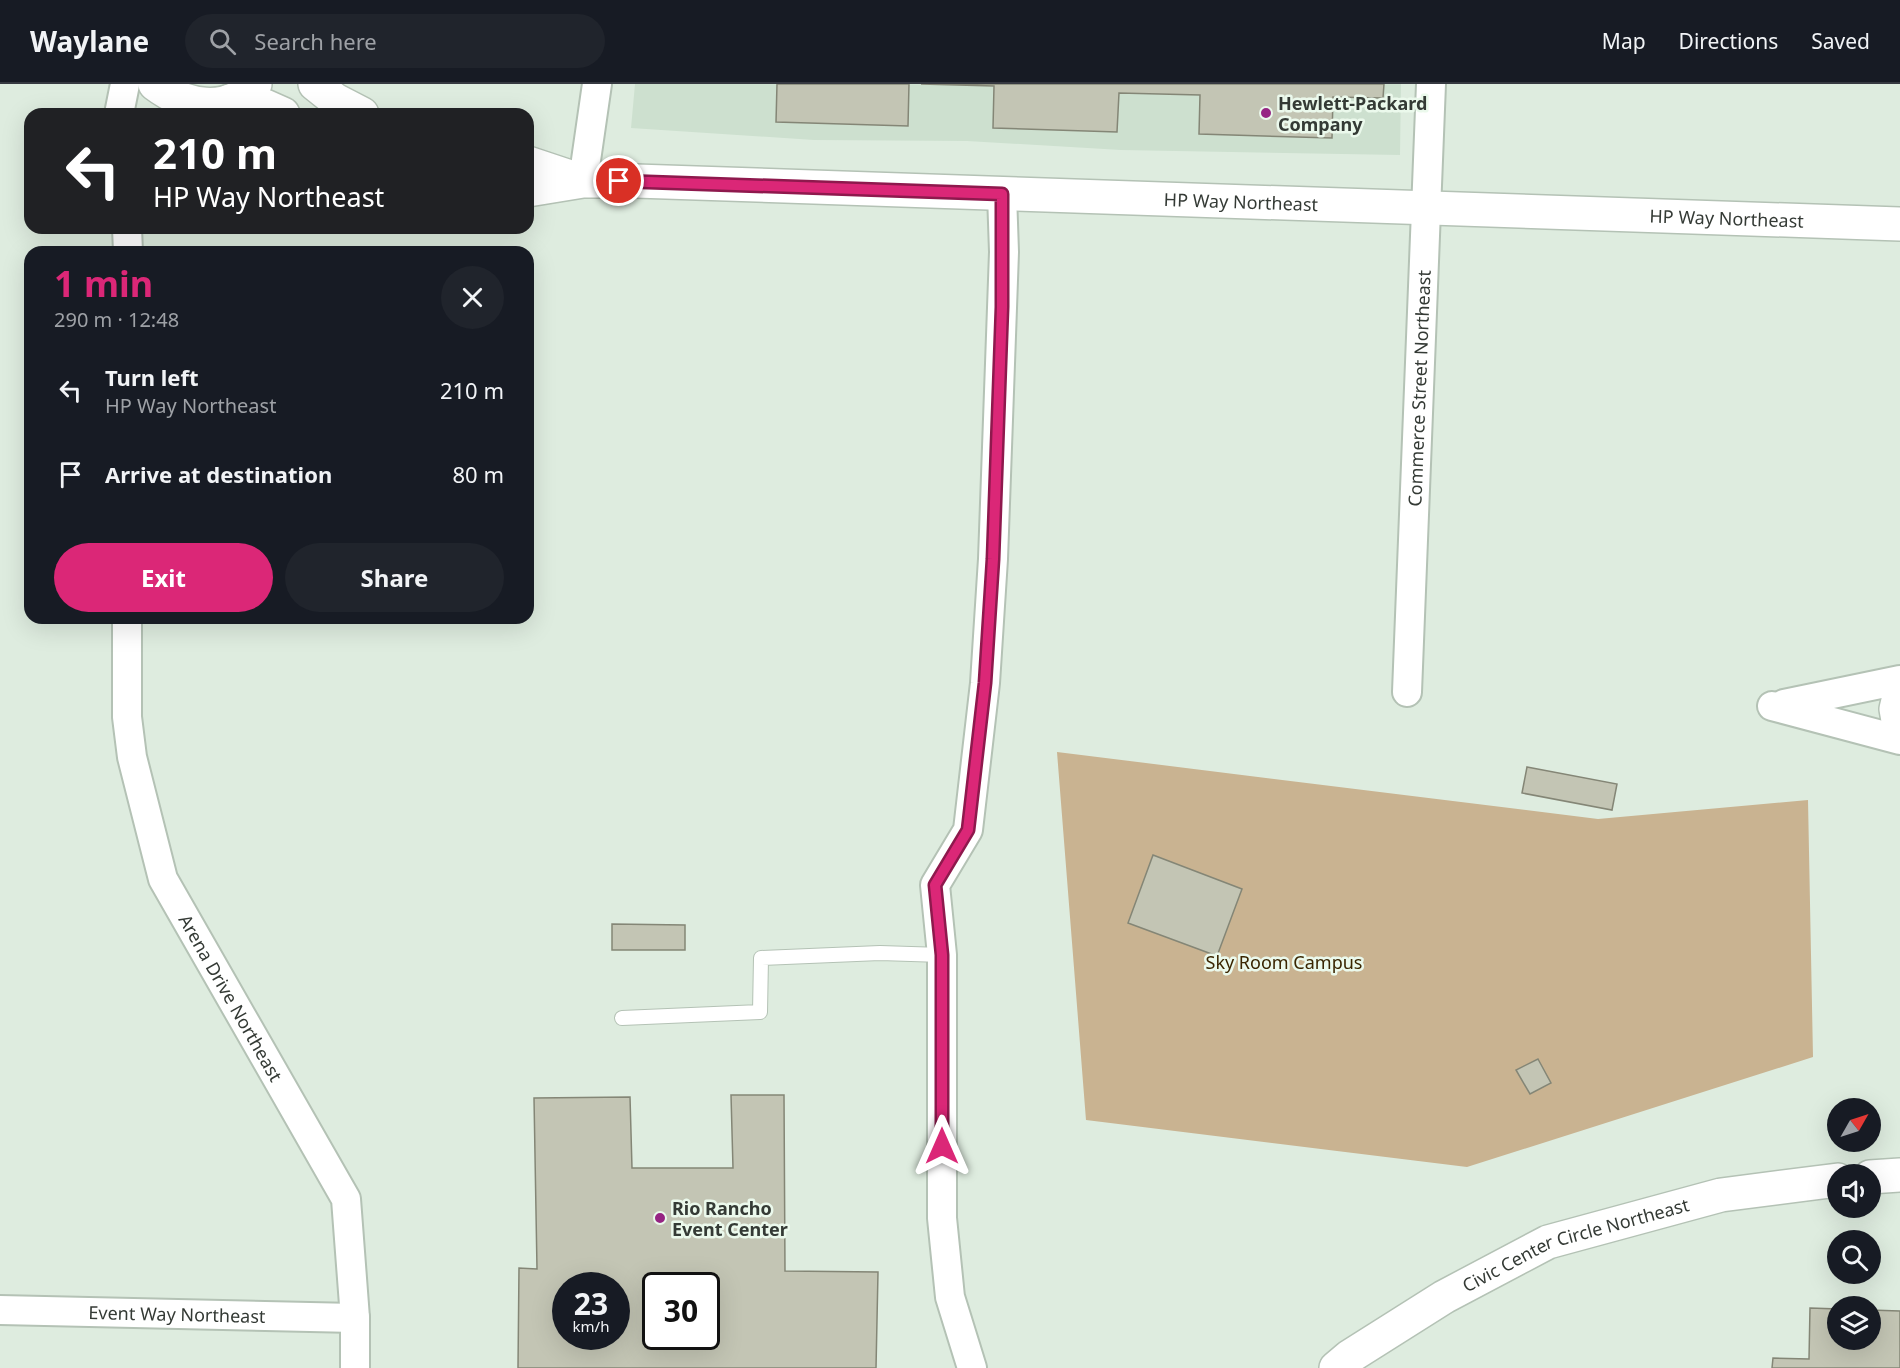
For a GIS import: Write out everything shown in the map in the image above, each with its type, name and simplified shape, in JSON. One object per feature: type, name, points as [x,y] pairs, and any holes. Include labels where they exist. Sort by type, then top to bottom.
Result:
[{"type":"street","points":[[120,108],[125,84]]},
{"type":"street","points":[[155,84],[171,96],[191,104],[224,101],[270,108]]},
{"type":"street","points":[[315,84],[335,100],[350,108]]},
{"type":"street","points":[[583,181],[597,84]]},
{"type":"street","name":"Commerce Street Northeast","points":[[1407,692],[1431,84]]},
{"type":"street","name":"HP Way Northeast","points":[[534,165],[583,181]]},
{"type":"street","name":"HP Way Northeast","points":[[534,189],[583,181],[942,190],[1002,194],[1900,225]]},
{"type":"street","points":[[972,1368],[950,1297],[942,1218],[942,955],[935,885],[968,830],[985,683],[993,559],[1001,343],[1004,252],[1002,194]]},
{"type":"street","name":"Arena Drive Northeast","points":[[127,624],[127,717],[132,757],[163,879],[346,1198],[355,1318],[355,1368]]},
{"type":"street","points":[[1900,680],[1845,694],[1772,706],[1900,740]]},
{"type":"street","points":[[1900,692],[1896,709],[1900,732]]},
{"type":"street","points":[[1881,1176],[1900,1175]]},
{"type":"street","name":"Civic Center Circle Northeast","points":[[1336,1368],[1349,1357],[1444,1297],[1548,1242],[1721,1195],[1827,1181]]},
{"type":"street","name":"Event Way Northeast","points":[[0,1310],[355,1318]]},
{"type":"lane","points":[[622,1018],[760,1012],[761,958],[880,953],[942,955]]},
{"type":"shaded area","points":[[635,84],[1401,84],[1400,155],[1121,150],[967,141],[814,140],[631,128]]},
{"type":"green space","name":"Sky Room Campus","points":[[1057,752],[1598,819],[1808,800],[1813,1057],[1467,1167],[1086,1120]]},
{"type":"building","points":[[777,84],[909,84],[908,126],[776,122]]},
{"type":"building","name":"Hewlett-Packard Company","points":[[921,84],[1384,84],[1383,98],[1333,97],[1332,138],[1199,134],[1200,95],[1119,93],[1117,132],[993,128],[994,86]]},
{"type":"building","points":[[1527,767],[1617,784],[1612,810],[1522,793]]},
{"type":"building","points":[[1153,855],[1242,889],[1217,956],[1128,923]]},
{"type":"building","points":[[612,924],[685,925],[685,950],[612,950]]},
{"type":"building","points":[[1538,1059],[1551,1083],[1530,1094],[1516,1070]]},
{"type":"building","name":"Rio Rancho Event Center","points":[[731,1095],[784,1095],[785,1271],[878,1272],[876,1368],[518,1368],[519,1268],[537,1269],[534,1098],[630,1097],[632,1168],[733,1168]]},
{"type":"building","points":[[1810,1308],[1827,1309],[1827,1350],[1881,1350],[1881,1310],[1900,1311],[1900,1368],[1772,1368],[1773,1358],[1809,1359]]},
{"type":"place","name":"Hewlett-Packard Company","points":[[1266,113]]},
{"type":"place","name":"Rio Rancho Event Center","points":[[660,1218]]},
{"type":"route","points":[[619,181],[954,190],[1002,194],[1004,252],[993,559],[981,728],[968,830],[935,885],[942,955],[942,1146]]}]
